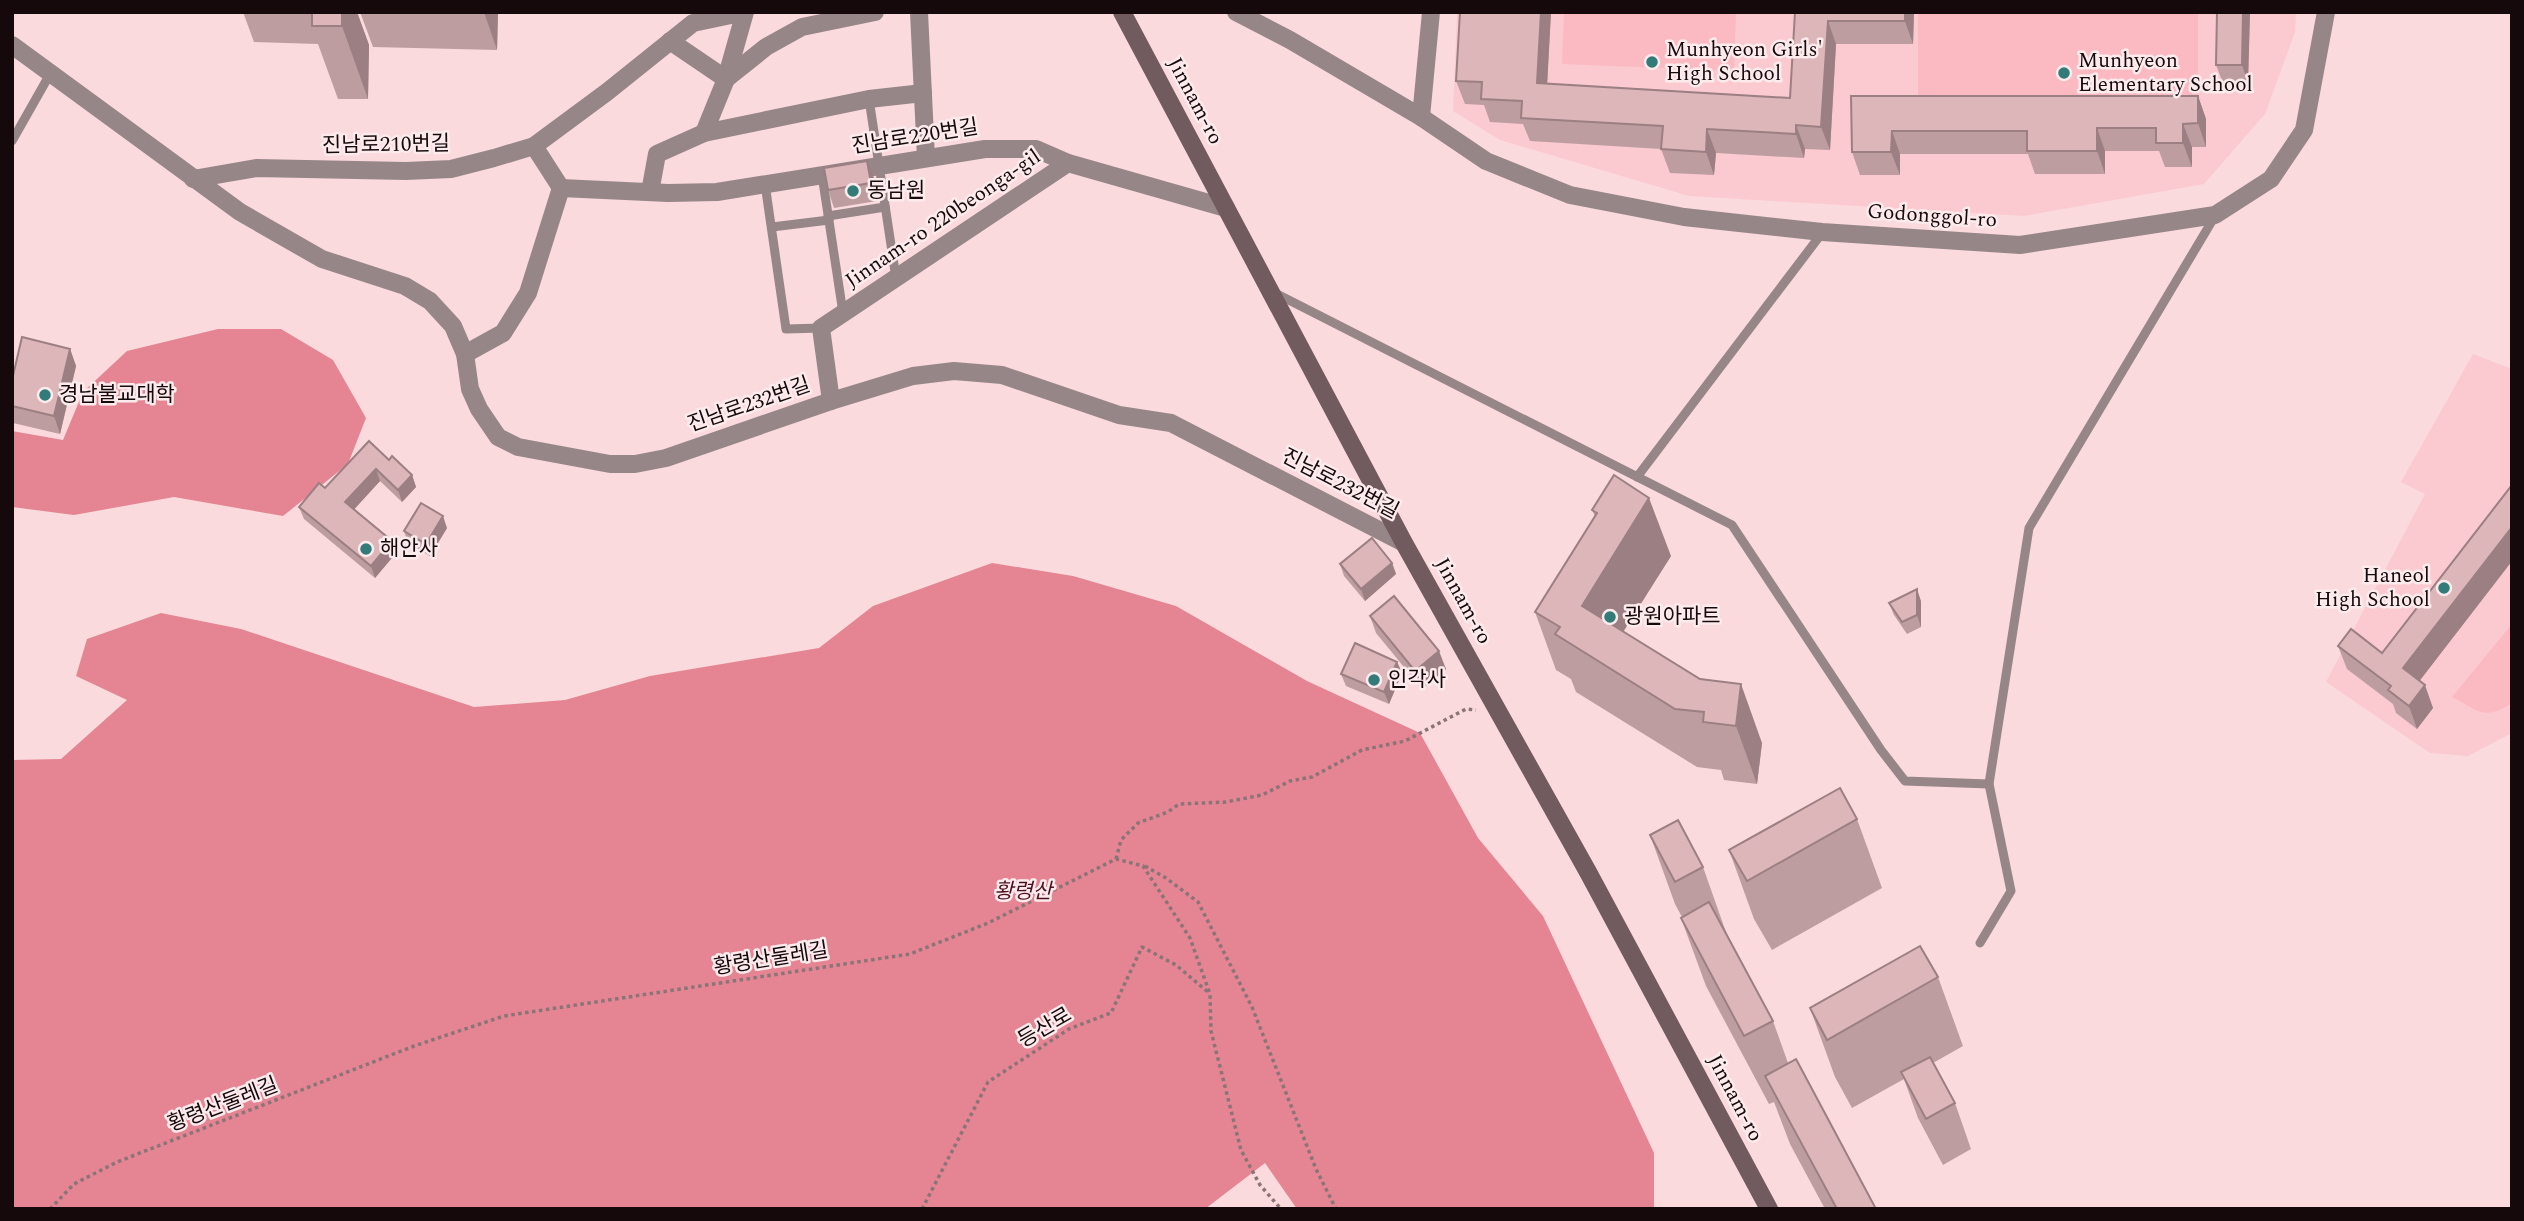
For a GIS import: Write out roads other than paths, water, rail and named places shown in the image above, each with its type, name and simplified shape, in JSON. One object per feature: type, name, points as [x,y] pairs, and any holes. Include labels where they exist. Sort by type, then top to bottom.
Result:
[{"type":"main road","name":"Jinnam-ro","points":[[1122,12],[1404,543],[1588,872],[1769,1209]]},
{"type":"street","name":"진남로210번길","points":[[193,179],[256,168],[406,171],[451,169],[534,146],[693,23],[745,12]]},
{"type":"street","points":[[704,133],[726,79],[745,12]]},
{"type":"street","points":[[726,79],[766,47],[802,27],[875,12]]},
{"type":"street","points":[[919,12],[926,158]]},
{"type":"street","name":"Godonggol-ro","points":[[1236,12],[1290,40],[1421,117],[1486,161],[1570,195],[1684,217],[1822,232],[2020,245],[2216,215],[2271,179],[2304,130],[2326,12]]},
{"type":"street","points":[[1421,117],[1431,12]]},
{"type":"street","points":[[670,41],[726,79]]},
{"type":"street","name":"진남로232번길","points":[[12,45],[240,212],[322,259],[405,286],[430,301],[453,326],[465,354],[470,389],[479,410],[498,437],[518,447],[610,464],[635,464],[666,458],[831,401],[913,376],[954,371],[1002,375],[1119,415],[1171,422],[1404,543]]},
{"type":"street","points":[[650,192],[657,154],[704,133],[869,99],[923,93]]},
{"type":"street","points":[[465,354],[503,333],[528,293],[561,188],[534,146]]},
{"type":"street","name":"진남로220번길","points":[[561,188],[717,192],[1011,147],[1036,149],[1068,163],[1226,208]]},
{"type":"street","name":"Jinnam-ro 220beonga-gil","points":[[821,328],[1068,163]]},
{"type":"street","points":[[821,328],[831,401]]},
{"type":"lane","points":[[12,141],[50,74]]},
{"type":"lane","points":[[869,99],[896,278]]},
{"type":"lane","name":"Jinnam-ro 220beonga-gil","points":[[822,175],[843,313]]},
{"type":"lane","points":[[765,184],[786,329],[821,328]]},
{"type":"lane","points":[[772,228],[885,207]]},
{"type":"lane","points":[[1980,943],[2011,891],[1989,784],[2029,528],[2216,215]]},
{"type":"lane","points":[[1637,477],[1822,232]]},
{"type":"lane","points":[[1270,291],[1732,525],[1881,750],[1905,781],[1989,784]]},
{"type":"place","name":"Munhyeon Girls' High School","points":[[1652,62]]},
{"type":"place","name":"Munhyeon Elementary School","points":[[2064,73]]},
{"type":"place","name":"동남원","points":[[853,191]]},
{"type":"place","name":"경남불교대학","points":[[45,395]]},
{"type":"place","name":"해안사","points":[[366,549]]},
{"type":"place","name":"Haneol High School","points":[[2444,588]]},
{"type":"place","name":"광원아파트","points":[[1610,617]]},
{"type":"place","name":"인각사","points":[[1374,680]]},
{"type":"park label","name":"황령산","points":[[1023,892]]}]
